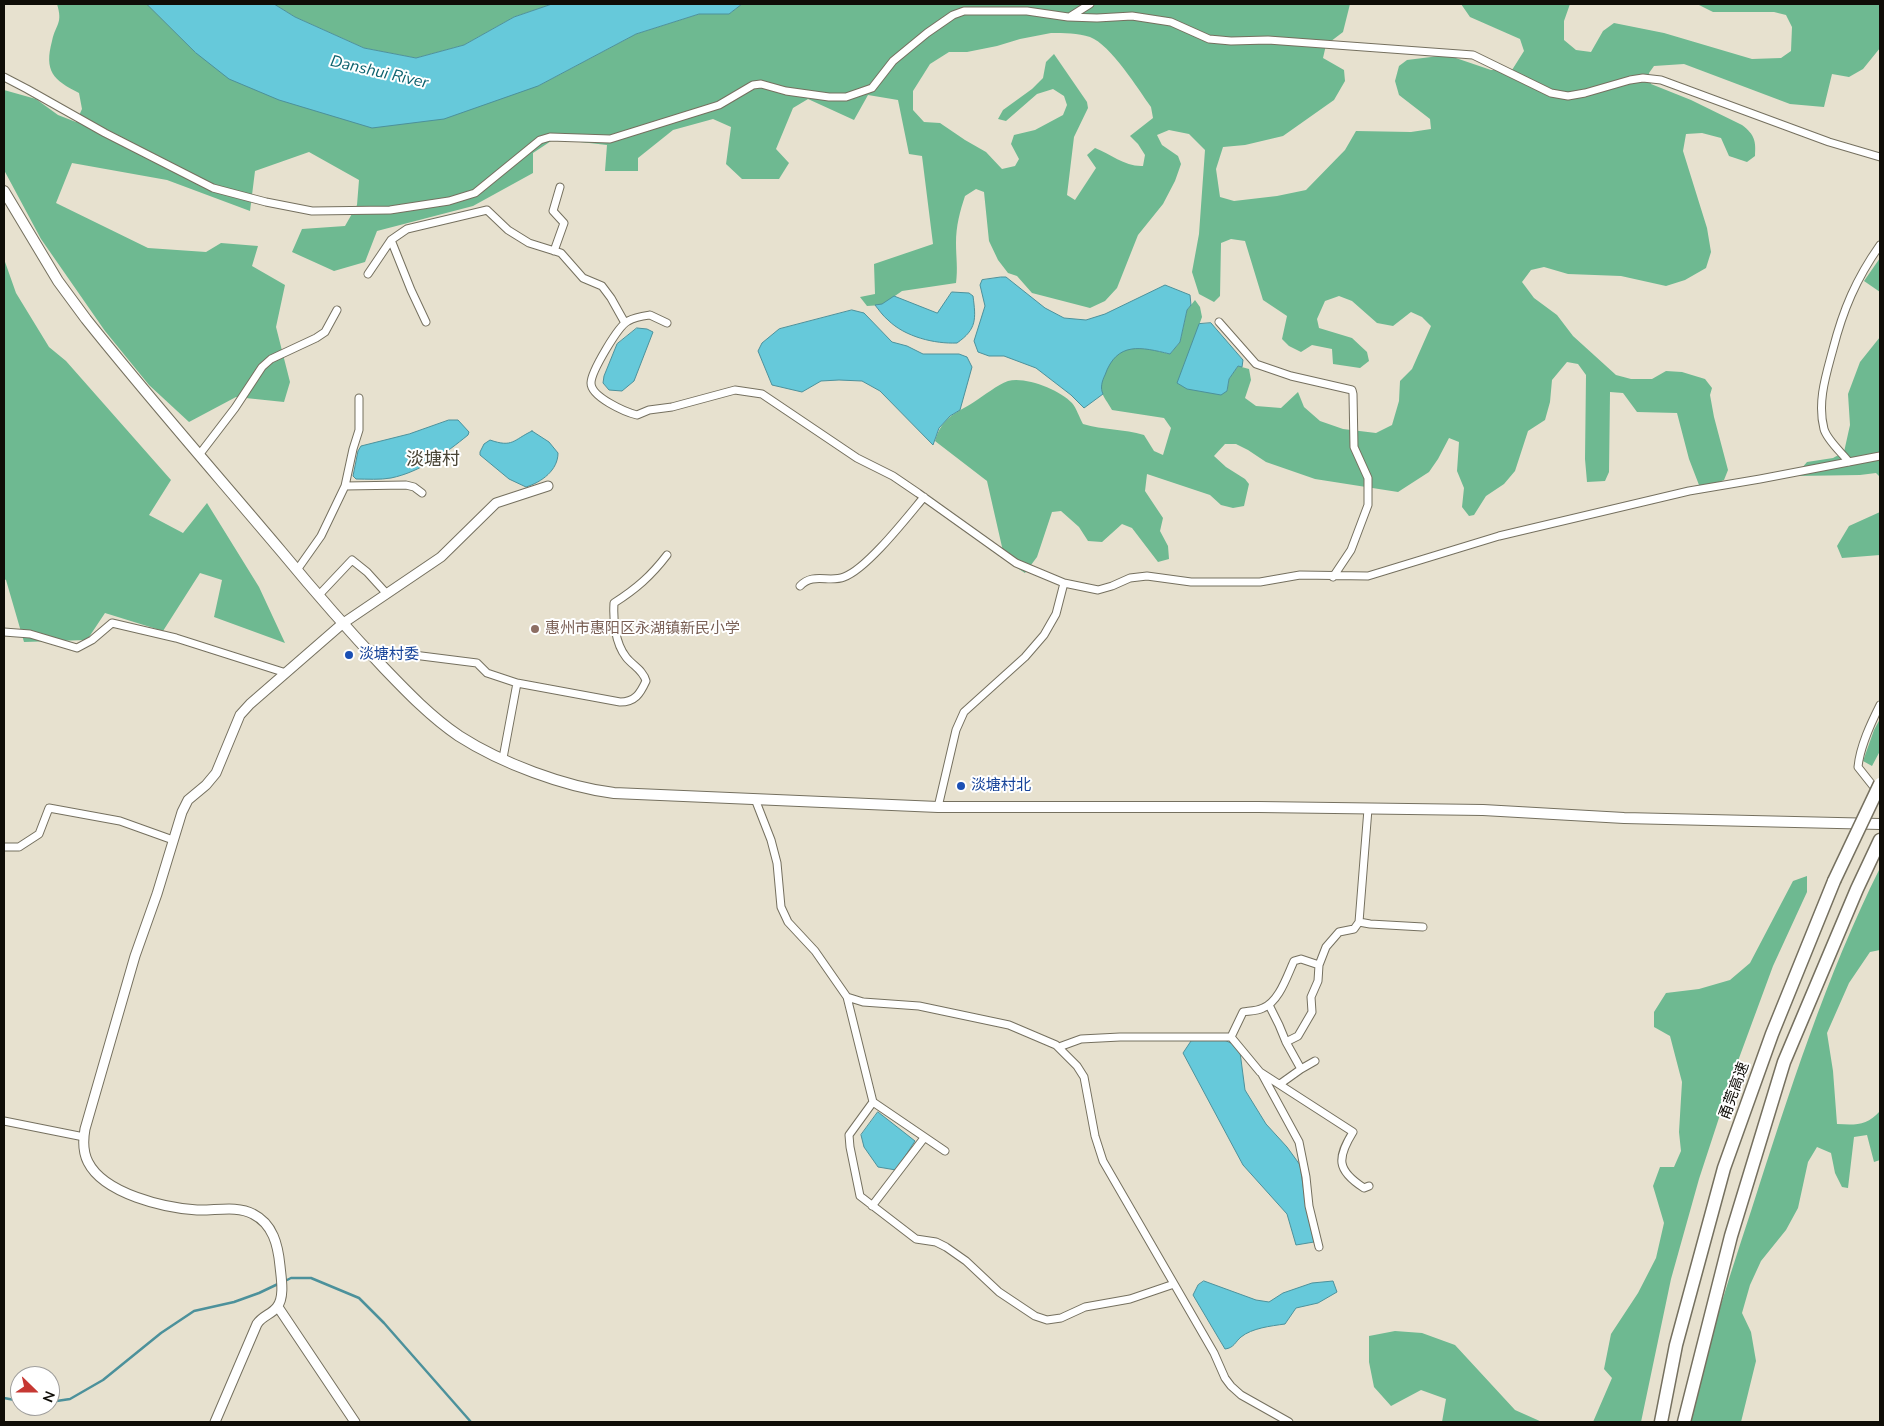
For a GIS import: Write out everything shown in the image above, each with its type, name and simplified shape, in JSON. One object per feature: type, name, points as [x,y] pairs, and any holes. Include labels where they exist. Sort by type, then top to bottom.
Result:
[{"type":"highway","name":"甬莞高速","points":[[1661,1422],[1676,1345],[1724,1168],[1772,1034],[1834,881],[1880,784]]},
{"type":"highway","points":[[1684,1422],[1731,1236],[1784,1062],[1857,889],[1880,840]]},
{"type":"main road","points":[[4,191],[58,281],[113,353],[342,624],[406,691],[438,720],[471,743],[566,783],[606,792],[938,807],[1483,810],[1624,818],[1880,824]]},
{"type":"street","points":[[1068,17],[1090,4]]},
{"type":"street","points":[[4,77],[27,88],[71,115],[212,188],[266,202],[312,211],[390,210],[449,201],[475,193],[540,140],[550,137],[610,139],[719,105],[753,85],[761,84],[786,91],[828,97],[846,97],[872,88],[893,61],[940,24],[953,15],[964,11],[1027,11],[1068,17],[1097,18],[1132,16],[1171,22],[1209,39],[1268,40],[1473,55],[1551,93],[1568,96],[1630,80],[1643,78],[1661,80],[1829,142],[1880,157]]},
{"type":"street","points":[[554,251],[564,224],[553,211],[560,186]]},
{"type":"street","points":[[368,274],[391,240],[407,228],[487,210],[508,230],[529,243],[554,251],[567,258],[583,278],[602,286],[625,323]]},
{"type":"street","points":[[391,240],[426,322]]},
{"type":"street","points":[[1849,462],[1839,448],[1830,440],[1825,431],[1822,398],[1837,329],[1847,302],[1880,245]]},
{"type":"street","points":[[199,455],[235,408],[262,367],[271,359],[325,332],[337,310]]},
{"type":"street","points":[[667,323],[650,315],[635,318],[625,323],[618,330],[601,358],[591,382],[598,394],[613,406],[637,415],[649,410],[672,407],[735,390],[762,394],[844,449],[893,476],[1016,563],[1064,583],[1098,590],[1130,578],[1147,576],[1191,582],[1260,582],[1300,575],[1368,576],[1499,536],[1689,491],[1880,456]]},
{"type":"street","points":[[1219,322],[1256,364],[1291,376],[1352,390],[1354,447],[1368,478],[1368,505],[1351,550],[1333,576]]},
{"type":"street","points":[[297,570],[321,536],[345,486],[352,449],[359,430],[359,398]]},
{"type":"street","points":[[345,486],[406,485],[414,487],[422,493]]},
{"type":"street","points":[[215,1422],[257,1324],[263,1317],[278,1307],[282,1289],[279,1257],[270,1229],[263,1220],[249,1212],[188,1209],[139,1198],[110,1184],[95,1172],[88,1162],[84,1150],[84,1137],[134,956],[157,894],[173,840],[186,804],[214,776],[240,715],[250,704],[342,624],[441,557],[496,503],[548,486]]},
{"type":"street","points":[[800,586],[805,581],[820,577],[844,578],[856,570],[901,526],[924,497]]},
{"type":"street","points":[[366,649],[477,663],[487,673],[517,683],[620,702],[629,702],[640,693],[646,681],[644,674],[626,656],[619,643],[614,603],[638,588],[656,570],[667,554]]},
{"type":"street","points":[[318,596],[352,560],[367,572],[387,594]]},
{"type":"street","points":[[938,807],[956,730],[964,712],[1025,657],[1044,635],[1056,614],[1064,583]]},
{"type":"street","points":[[4,632],[30,634],[77,648],[92,640],[112,623],[176,638],[286,673]]},
{"type":"street","points":[[504,758],[517,683]]},
{"type":"street","points":[[1880,705],[1865,740],[1858,767],[1880,795]]},
{"type":"street","points":[[755,799],[771,840],[777,864],[781,907],[788,922],[815,951],[847,997],[873,1102],[946,1151]]},
{"type":"street","points":[[4,847],[19,847],[40,834],[49,808],[120,821],[173,840]]},
{"type":"street","points":[[1286,1042],[1298,1036],[1312,1012],[1311,997],[1318,981],[1319,965],[1326,947],[1339,932],[1354,929],[1359,922],[1368,809]]},
{"type":"street","points":[[1359,922],[1423,927]]},
{"type":"street","points":[[1231,1037],[1243,1012],[1261,1009],[1269,1005],[1274,999],[1294,961],[1301,959],[1319,965]]},
{"type":"street","points":[[847,997],[864,1002],[919,1006],[1009,1024],[1056,1044],[1077,1066],[1084,1078],[1103,1161],[1231,1386],[1241,1395],[1289,1422]]},
{"type":"street","points":[[1269,1005],[1300,1069]]},
{"type":"street","points":[[1059,1047],[1081,1039],[1091,1038],[1231,1037]]},
{"type":"street","points":[[1231,1037],[1260,1072],[1299,1142],[1306,1177],[1309,1206],[1319,1248]]},
{"type":"street","points":[[1280,1084],[1300,1069],[1315,1061]]},
{"type":"street","points":[[1260,1072],[1353,1132],[1342,1150],[1343,1166],[1355,1182],[1364,1188],[1369,1186]]},
{"type":"street","points":[[873,1102],[849,1135],[860,1196],[916,1239],[936,1242],[946,1247],[966,1261],[998,1292],[1035,1316],[1047,1320],[1061,1318],[1084,1307],[1130,1299],[1174,1284]]},
{"type":"street","points":[[4,1121],[84,1137]]},
{"type":"street","points":[[872,1206],[924,1138]]},
{"type":"street","points":[[278,1307],[354,1422]]},
{"type":"green space","points":[[57,4],[147,4],[196,53],[538,86],[636,34],[699,14],[729,14],[742,4],[1350,4],[1343,32],[1326,45],[1323,58],[1344,70],[1345,81],[1334,100],[1283,136],[1245,145],[1223,147],[1216,169],[1220,197],[1234,201],[1277,196],[1306,190],[1345,150],[1356,131],[1411,132],[1431,129],[1430,119],[1399,95],[1395,81],[1399,66],[1407,60],[1447,55],[1491,70],[1512,70],[1524,51],[1520,39],[1470,17],[1461,4],[1570,4],[1564,21],[1564,40],[1576,50],[1591,52],[1603,31],[1614,23],[1664,33],[1752,59],[1781,58],[1791,51],[1792,27],[1786,15],[1774,12],[1713,12],[1697,4],[1880,4],[1880,48],[1863,69],[1849,77],[1832,74],[1824,107],[1790,104],[1684,64],[1654,66],[1649,73],[1651,84],[1691,100],[1742,125],[1750,132],[1755,142],[1755,156],[1747,162],[1729,156],[1721,138],[1702,133],[1686,134],[1683,151],[1707,228],[1711,252],[1706,268],[1685,280],[1666,286],[1621,276],[1568,274],[1544,267],[1531,270],[1522,282],[1534,298],[1557,315],[1573,336],[1616,375],[1631,379],[1652,379],[1666,371],[1682,372],[1705,379],[1712,388],[1710,395],[1714,417],[1728,470],[1724,480],[1711,485],[1699,485],[1689,459],[1677,413],[1637,412],[1623,393],[1610,392],[1609,472],[1605,481],[1587,482],[1585,459],[1586,375],[1578,364],[1567,362],[1552,380],[1550,402],[1545,420],[1528,431],[1515,471],[1504,484],[1486,496],[1474,515],[1469,516],[1462,507],[1464,488],[1457,471],[1459,442],[1449,438],[1429,472],[1398,492],[1315,479],[1266,462],[1236,444],[1225,444],[1214,456],[1249,484],[1244,506],[1233,508],[1221,505],[1210,495],[1147,474],[1145,491],[1163,518],[1160,531],[1168,546],[1169,559],[1158,562],[1132,528],[1122,524],[1102,542],[1088,541],[1079,527],[1061,511],[1052,512],[1037,557],[1025,573],[1005,560],[987,481],[935,441],[945,421],[995,388],[1008,381],[1015,380],[1042,385],[1067,398],[1072,403],[1083,424],[1144,435],[1154,451],[1163,455],[1171,428],[1164,418],[1112,410],[1102,392],[1101,381],[1107,366],[1112,360],[1117,355],[1131,348],[1151,349],[1170,354],[1180,342],[1187,310],[1195,300],[1200,307],[1202,317],[1178,383],[1227,391],[1229,379],[1238,366],[1249,369],[1251,380],[1245,398],[1256,406],[1281,408],[1298,392],[1304,407],[1320,421],[1343,429],[1376,433],[1392,425],[1399,401],[1400,381],[1412,369],[1431,326],[1422,317],[1411,312],[1393,326],[1377,323],[1352,301],[1339,296],[1325,301],[1317,319],[1319,328],[1352,338],[1367,352],[1369,361],[1360,368],[1333,364],[1332,349],[1312,345],[1301,352],[1289,346],[1282,339],[1287,316],[1263,300],[1245,241],[1231,239],[1221,243],[1220,296],[1214,302],[1199,294],[1192,272],[1199,234],[1205,150],[1189,134],[1169,130],[1157,135],[1162,145],[1178,156],[1181,164],[1175,181],[1163,204],[1138,235],[1117,288],[1105,301],[1090,308],[1032,293],[1017,276],[1008,273],[998,260],[989,241],[984,192],[976,189],[965,196],[959,219],[956,237],[956,283],[902,291],[882,305],[867,306],[860,297],[875,294],[874,264],[933,244],[922,156],[909,154],[898,100],[868,95],[854,120],[808,99],[793,108],[776,149],[789,163],[779,179],[742,179],[726,164],[731,127],[713,119],[673,130],[638,158],[638,171],[605,171],[607,145],[554,139],[533,153],[533,173],[473,206],[377,231],[365,262],[334,271],[292,252],[302,229],[345,226],[357,205],[359,180],[309,152],[255,171],[250,211],[167,180],[72,163],[56,203],[148,248],[206,252],[221,243],[258,246],[252,266],[285,285],[276,327],[290,382],[284,402],[236,397],[189,422],[149,385],[105,331],[41,239],[4,170],[4,90],[36,99],[58,115],[76,122],[82,109],[79,93],[57,79],[50,67],[50,51],[59,20]],"holes":[[[1051,33],[1076,34],[1090,37],[1107,49],[1124,68],[1151,107],[1153,118],[1130,136],[1145,155],[1143,166],[1124,162],[1095,148],[1087,155],[1096,168],[1075,200],[1067,195],[1074,137],[1088,108],[1087,102],[1054,54],[1046,62],[1043,78],[1032,89],[1003,110],[998,119],[1006,121],[1037,94],[1053,89],[1064,96],[1067,105],[1063,115],[1035,130],[1014,135],[1011,144],[1019,159],[1015,166],[1002,169],[986,152],[940,123],[924,122],[913,110],[913,91],[930,64],[949,52],[967,52]]]},
{"type":"green space","points":[[274,4],[552,4],[514,17],[464,45],[416,58],[364,48],[295,17]]},
{"type":"green space","points":[[1880,258],[1880,292],[1864,281]]},
{"type":"green space","points":[[4,259],[16,293],[49,347],[66,361],[171,480],[149,515],[183,533],[207,503],[259,587],[285,643],[214,617],[222,580],[200,573],[163,631],[105,613],[87,640],[24,642],[6,580],[4,579]]},
{"type":"green space","points":[[1880,337],[1880,477],[1876,473],[1795,476],[1807,462],[1833,458],[1844,452],[1850,425],[1848,394],[1860,362]]},
{"type":"green space","points":[[1880,512],[1880,555],[1842,558],[1837,546],[1849,526]]},
{"type":"green space","points":[[1880,719],[1880,751],[1872,766],[1863,761]]},
{"type":"green space","points":[[1880,868],[1880,950],[1870,952],[1849,983],[1827,1033],[1833,1071],[1837,1124],[1860,1124],[1870,1120],[1880,1111],[1880,1160],[1874,1162],[1867,1135],[1854,1137],[1848,1188],[1842,1187],[1835,1173],[1831,1153],[1817,1147],[1808,1162],[1798,1208],[1786,1230],[1761,1261],[1750,1285],[1742,1313],[1751,1332],[1756,1361],[1741,1422],[1689,1422],[1719,1311],[1795,1078],[1842,951]]},
{"type":"green space","points":[[1807,876],[1807,892],[1773,966],[1735,1069],[1699,1179],[1671,1279],[1641,1422],[1593,1422],[1612,1378],[1604,1369],[1611,1334],[1638,1293],[1656,1258],[1664,1223],[1653,1186],[1660,1167],[1674,1167],[1681,1151],[1679,1132],[1682,1082],[1670,1036],[1654,1027],[1654,1012],[1666,993],[1699,989],[1730,980],[1750,963],[1793,881]]},
{"type":"green space","points":[[1395,1331],[1422,1333],[1455,1345],[1515,1410],[1542,1422],[1442,1422],[1446,1399],[1421,1390],[1391,1406],[1374,1387],[1369,1362],[1369,1336]]},
{"type":"water","name":"Danshui River","points":[[147,4],[274,4],[295,17],[364,48],[416,58],[464,45],[514,17],[552,4],[742,4],[729,14],[699,14],[636,34],[538,86],[444,119],[372,128],[279,100],[229,79],[196,53]]},
{"type":"water","points":[[1006,277],[1045,308],[1064,318],[1086,320],[1105,314],[1165,285],[1190,295],[1191,305],[1187,310],[1180,342],[1170,354],[1131,349],[1116,356],[1102,382],[1103,394],[1084,408],[1071,395],[1036,368],[1004,356],[989,356],[978,352],[974,341],[985,306],[980,285],[982,280]]},
{"type":"water","points":[[952,292],[969,293],[973,296],[974,304],[975,317],[972,328],[957,343],[930,341],[903,331],[884,317],[875,305],[882,304],[894,296],[937,313]]},
{"type":"water","points":[[852,310],[864,313],[892,342],[907,346],[923,354],[959,354],[967,357],[972,367],[960,410],[950,416],[939,428],[933,445],[880,391],[862,381],[821,381],[802,392],[772,385],[758,351],[762,343],[779,329]]},
{"type":"water","points":[[1211,323],[1243,360],[1242,367],[1238,366],[1229,379],[1227,391],[1221,395],[1187,389],[1177,383],[1199,324]]},
{"type":"water","points":[[637,328],[653,332],[634,381],[622,391],[609,390],[603,383],[604,376],[617,344]]},
{"type":"water","points":[[449,420],[458,420],[469,432],[468,435],[422,467],[391,478],[356,479],[353,476],[358,451],[361,446],[409,434]]},
{"type":"water","points":[[532,431],[549,442],[558,453],[552,470],[543,479],[532,485],[526,487],[509,479],[480,455],[484,444],[490,440],[508,443]]},
{"type":"water","points":[[1222,1039],[1233,1044],[1240,1052],[1245,1090],[1266,1124],[1300,1165],[1307,1212],[1314,1242],[1296,1245],[1287,1214],[1243,1165],[1183,1053],[1191,1041]]},
{"type":"water","points":[[878,1112],[915,1141],[896,1170],[878,1167],[864,1147],[861,1135]]},
{"type":"water","points":[[1204,1281],[1256,1300],[1269,1302],[1283,1293],[1312,1283],[1333,1281],[1337,1292],[1318,1303],[1296,1308],[1285,1324],[1251,1331],[1232,1346],[1225,1349],[1193,1295],[1198,1285]]},
{"type":"waterway","points":[[285,1281],[291,1278],[311,1278],[359,1298],[384,1323],[471,1422]]},
{"type":"waterway","points":[[60,1400],[70,1399],[103,1380],[161,1333],[194,1311],[234,1302],[280,1283]]},
{"type":"waterway","points":[[4,1398],[10,1399]]},
{"type":"place","name":"惠州市惠阳区永湖镇新民小学","points":[[535,629]]},
{"type":"place","name":"淡塘村委","points":[[349,655]]},
{"type":"place","name":"淡塘村北","points":[[961,786]]},
{"type":"district","name":"淡塘村","points":[[433,461]]}]
